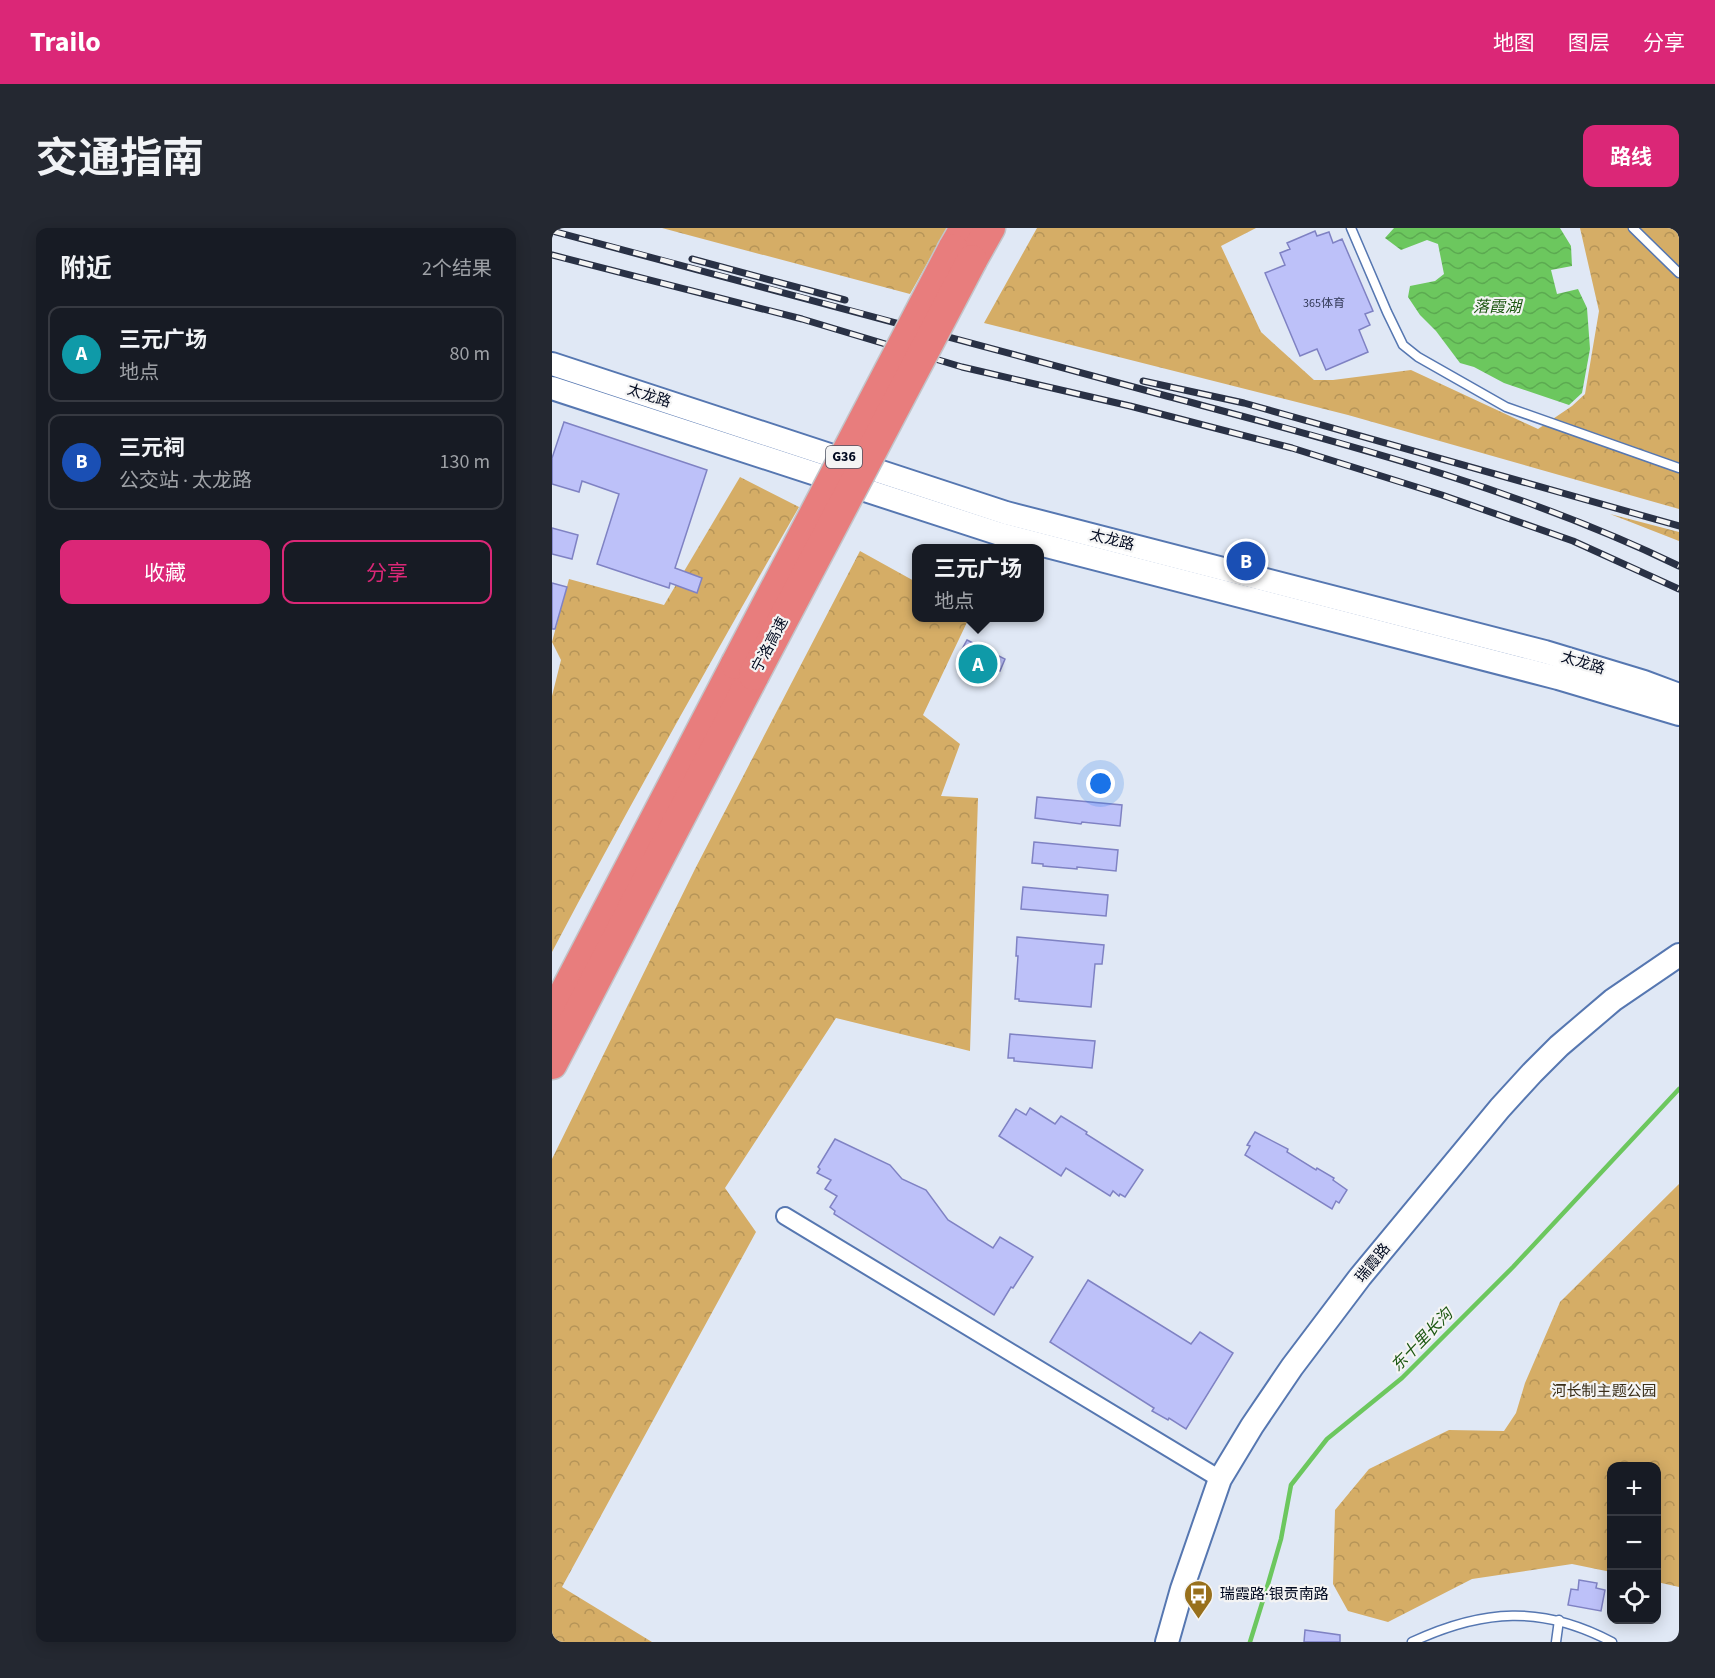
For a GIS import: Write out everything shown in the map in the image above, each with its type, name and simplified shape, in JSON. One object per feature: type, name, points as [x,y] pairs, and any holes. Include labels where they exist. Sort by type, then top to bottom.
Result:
[{"type":"highway","name":"宁洛高速","points":[[552,1064],[745,670],[963,246],[990,228]]},
{"type":"highway","name":"宁洛高速","points":[[552,1017],[745,670]]},
{"type":"main road","name":"太龙路","points":[[552,364],[1006,513],[1545,652],[1679,695]]},
{"type":"main road","name":"太龙路","points":[[552,388],[1000,534],[1039,544]]},
{"type":"main road","name":"太龙路","points":[[1044,545],[1558,678],[1679,714]]},
{"type":"main road","name":"瑞霞路","points":[[1167,1642],[1185,1578],[1220,1479],[1252,1426],[1299,1358],[1360,1277],[1500,1108],[1559,1046],[1613,1000],[1679,955]]},
{"type":"street","points":[[785,1216],[1220,1479]]},
{"type":"lane","points":[[1351,228],[1403,345],[1418,357],[1506,407],[1679,468]]},
{"type":"lane","points":[[1633,228],[1679,273]]},
{"type":"lane","points":[[1412,1642],[1449,1626],[1489,1616],[1507,1615],[1559,1620],[1612,1642]]},
{"type":"lane","points":[[1556,1642],[1559,1620]]},
{"type":"green space","points":[[662,228],[947,228],[910,294]]},
{"type":"green space","points":[[1037,228],[1256,228],[1221,246],[1261,332],[1314,380],[1333,380],[1411,370],[1538,429],[1572,406],[1585,394],[1599,311],[1580,228],[1679,228],[1679,509],[1348,415],[984,323]]},
{"type":"green space","points":[[740,477],[799,507],[643,784],[552,952],[552,696],[561,660],[552,642],[569,579],[664,605]]},
{"type":"green space","points":[[1610,514],[1679,532],[1679,541]]},
{"type":"green space","points":[[860,551],[912,580],[912,622],[967,622],[923,715],[960,744],[941,796],[978,798],[970,1051],[836,1018],[725,1188],[756,1232],[562,1587],[652,1642],[552,1642],[552,1159],[695,869]]},
{"type":"green space","name":"河长制主题公园","points":[[1679,1184],[1679,1587],[1661,1583],[1661,1462],[1607,1462],[1607,1571],[1572,1564],[1472,1579],[1388,1622],[1348,1611],[1333,1584],[1335,1510],[1369,1469],[1449,1430],[1504,1431],[1516,1413],[1525,1383],[1560,1302]]},
{"type":"water","name":"落霞湖","points":[[1394,228],[1560,228],[1571,246],[1572,266],[1551,270],[1557,294],[1578,289],[1587,308],[1590,349],[1582,393],[1569,405],[1504,383],[1474,367],[1460,363],[1408,297],[1410,286],[1435,281],[1444,274],[1438,244],[1427,240],[1401,250],[1385,238]]},
{"type":"building","points":[[1315,231],[1317,236],[1329,232],[1333,243],[1342,239],[1373,311],[1365,314],[1370,325],[1359,330],[1368,352],[1326,370],[1317,349],[1300,356],[1265,273],[1285,265],[1280,253],[1290,249],[1287,243]]},
{"type":"building","points":[[564,422],[707,470],[675,568],[702,578],[697,593],[670,583],[669,588],[597,564],[619,494],[582,481],[579,492],[552,484],[552,458]]},
{"type":"building","points":[[552,528],[578,535],[572,559],[552,554]]},
{"type":"building","points":[[552,583],[567,587],[555,629],[552,629]]},
{"type":"building","points":[[967,640],[1005,659],[1000,671],[961,651]]},
{"type":"building","points":[[1037,797],[1122,805],[1120,826],[1035,818]]},
{"type":"building","points":[[1034,842],[1118,850],[1116,871],[1043,866],[1043,864],[1032,863]]},
{"type":"building","points":[[1023,887],[1108,895],[1106,916],[1021,909]]},
{"type":"building","points":[[1017,937],[1104,945],[1102,964],[1095,964],[1091,1007],[1015,999]]},
{"type":"building","points":[[1010,1034],[1095,1041],[1092,1068],[1014,1061],[1014,1058],[1008,1058]]},
{"type":"building","points":[[1030,1108],[1055,1124],[1061,1116],[1143,1170],[1125,1197],[1113,1191],[1110,1196],[1066,1168],[1061,1176],[999,1136],[1016,1109],[1026,1115]]},
{"type":"building","points":[[1255,1132],[1288,1149],[1287,1152],[1316,1170],[1317,1168],[1334,1178],[1333,1180],[1347,1190],[1339,1203],[1336,1201],[1332,1209],[1245,1155],[1250,1146],[1247,1145]]},
{"type":"building","points":[[835,1139],[890,1165],[902,1179],[926,1190],[948,1220],[993,1248],[1000,1237],[1033,1257],[994,1315],[834,1214],[835,1211],[830,1207],[837,1196],[825,1189],[831,1180],[817,1173],[820,1169],[818,1167]]},
{"type":"building","points":[[1088,1280],[1191,1344],[1200,1332],[1233,1353],[1186,1429],[1152,1411],[1154,1408],[1050,1342]]},
{"type":"building","points":[[1579,1580],[1597,1583],[1596,1588],[1605,1590],[1601,1611],[1568,1605],[1571,1589],[1578,1590]]},
{"type":"building","points":[[1305,1630],[1340,1635],[1340,1642],[1304,1642]]},
{"type":"waterway","name":"东十里长沟","points":[[1250,1642],[1281,1539],[1291,1485],[1327,1439],[1402,1378],[1513,1267],[1679,1089]]},
{"type":"railway","points":[[552,231],[1353,447],[1486,488],[1551,511],[1679,566]]},
{"type":"railway","points":[[552,255],[802,319],[962,367],[1130,406],[1292,448],[1442,495],[1573,541],[1679,589]]},
{"type":"railway","points":[[692,259],[845,300]]},
{"type":"railway","points":[[1143,381],[1244,403],[1679,526]]},
{"type":"place","name":"三元祠","points":[[1246,561]]},
{"type":"place","name":"三元广场","points":[[978,664]]},
{"type":"place","name":"瑞霞路·银贡南路","points":[[1199,1620]]}]
